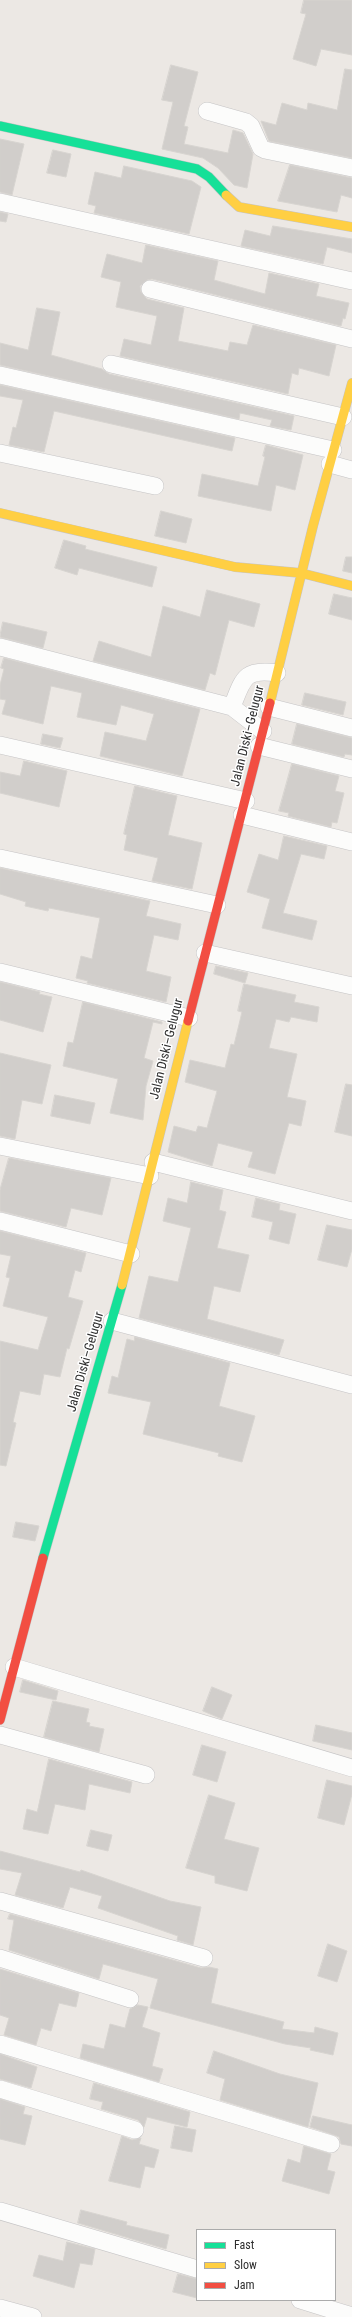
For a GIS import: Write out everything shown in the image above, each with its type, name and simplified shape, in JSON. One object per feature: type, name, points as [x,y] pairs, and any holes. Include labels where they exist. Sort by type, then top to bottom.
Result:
[{"type":"main road","points":[[0,126],[197,169],[212,179],[231,201],[240,207],[352,227]]},
{"type":"main road","name":"Jalan Diski–Gelugur","points":[[0,1720],[56,1509],[131,1254],[217,905],[244,808],[301,573],[352,383]]},
{"type":"main road","points":[[0,513],[235,567],[301,573],[352,586]]},
{"type":"street","points":[[207,111],[246,122],[251,126],[261,148],[265,150],[352,168]]},
{"type":"street","points":[[0,202],[352,281]]},
{"type":"street","points":[[150,288],[352,339]]},
{"type":"street","points":[[111,364],[343,417]]},
{"type":"street","points":[[0,375],[331,457],[352,470]]},
{"type":"street","points":[[0,453],[155,486]]},
{"type":"street","points":[[0,648],[232,707],[261,739],[352,769]]},
{"type":"street","points":[[232,707],[246,676],[262,671],[277,673]]},
{"type":"street","points":[[269,707],[352,728]]},
{"type":"street","points":[[0,745],[244,808],[352,842]]},
{"type":"street","points":[[0,858],[217,905]]},
{"type":"street","points":[[205,953],[352,986]]},
{"type":"street","points":[[0,972],[189,1018]]},
{"type":"street","points":[[0,1146],[152,1169],[352,1211]]},
{"type":"street","points":[[0,1221],[131,1254]]},
{"type":"street","points":[[112,1321],[352,1385]]},
{"type":"street","points":[[14,1667],[352,1768]]},
{"type":"street","points":[[0,1735],[146,1775]]},
{"type":"street","points":[[0,1901],[204,1958]]},
{"type":"street","points":[[0,1958],[130,1999]]},
{"type":"street","points":[[0,2044],[332,2144]]},
{"type":"street","points":[[0,2089],[135,2130]]},
{"type":"street","points":[[0,2211],[196,2269]]},
{"type":"street","points":[[303,2301],[352,2316]]},
{"type":"street","points":[[0,2308],[33,2317]]},
{"type":"building","points":[[304,0],[352,0],[352,55],[321,49],[316,66],[293,59],[306,14],[301,13]]},
{"type":"building","points":[[171,65],[198,72],[184,126],[188,127],[184,144],[228,153],[233,130],[243,133],[253,154],[247,188],[234,185],[218,168],[203,158],[162,149],[173,102],[162,100]]},
{"type":"building","points":[[345,69],[352,70],[352,158],[269,141],[261,121],[276,125],[282,103],[307,110],[308,103],[337,110]]},
{"type":"building","points":[[0,139],[24,144],[12,195],[0,192]]},
{"type":"building","points":[[53,150],[71,154],[66,177],[47,173]]},
{"type":"building","points":[[290,165],[352,178],[352,198],[341,195],[337,212],[278,201]]},
{"type":"building","points":[[124,166],[192,181],[201,187],[189,234],[94,213],[96,206],[88,204],[95,172],[121,178]]},
{"type":"building","points":[[0,212],[8,214],[6,222],[0,221]]},
{"type":"building","points":[[273,226],[352,239],[352,253],[327,247],[323,264],[241,246],[245,230],[270,236]]},
{"type":"building","points":[[146,245],[218,261],[214,280],[265,294],[269,273],[319,284],[316,296],[349,303],[345,319],[343,318],[341,326],[152,279],[147,280],[140,286],[141,292],[147,299],[184,308],[178,341],[228,351],[230,342],[247,345],[253,325],[336,345],[329,376],[299,368],[298,375],[292,373],[288,394],[120,356],[124,339],[151,345],[157,316],[116,307],[121,282],[101,277],[107,254],[142,263]]},
{"type":"building","points":[[37,308],[60,312],[51,355],[102,369],[109,374],[294,416],[291,430],[270,426],[272,420],[240,413],[239,419],[0,365],[0,343],[28,350]]},
{"type":"building","points":[[0,385],[235,438],[232,451],[54,411],[44,452],[9,445],[13,427],[16,428],[23,400],[0,396]]},
{"type":"building","points":[[266,445],[303,455],[295,490],[276,485],[271,511],[198,496],[202,474],[258,486],[265,457],[263,456]]},
{"type":"building","points":[[161,511],[192,519],[186,543],[155,536]]},
{"type":"building","points":[[64,540],[86,546],[85,549],[157,567],[152,587],[79,568],[77,575],[55,568]]},
{"type":"building","points":[[346,557],[352,557],[352,573],[343,571]]},
{"type":"building","points":[[207,590],[260,604],[254,627],[229,620],[215,675],[210,673],[205,690],[93,661],[99,641],[151,657],[163,606],[200,617]]},
{"type":"building","points":[[334,594],[352,598],[352,620],[329,614]]},
{"type":"building","points":[[3,622],[47,632],[43,648],[0,637]]},
{"type":"building","points":[[4,658],[200,709],[182,776],[100,756],[105,732],[146,741],[154,714],[121,705],[116,725],[77,717],[82,693],[51,686],[43,724],[2,714],[6,700],[0,699],[0,685],[4,669],[1,668]]},
{"type":"building","points":[[305,693],[346,702],[343,715],[302,705]]},
{"type":"building","points":[[297,724],[352,738],[352,755],[345,754],[344,757],[292,744]]},
{"type":"building","points":[[43,734],[63,738],[60,748],[41,744]]},
{"type":"building","points":[[24,761],[67,771],[59,807],[0,793],[0,772],[20,776]]},
{"type":"building","points":[[292,764],[339,776],[335,791],[344,793],[337,823],[332,822],[331,827],[288,816],[289,813],[279,811]]},
{"type":"building","points":[[135,786],[177,796],[168,835],[202,843],[192,889],[152,881],[158,858],[124,850],[127,835],[124,834]]},
{"type":"building","points":[[284,836],[327,846],[324,859],[301,854],[283,913],[317,921],[312,940],[262,928],[270,899],[247,892],[259,854],[278,860]]},
{"type":"building","points":[[0,868],[150,901],[146,916],[181,924],[178,940],[154,935],[146,971],[171,977],[166,1002],[87,983],[88,981],[76,978],[81,956],[92,959],[100,918],[49,908],[48,911],[25,906],[26,902],[0,894]]},
{"type":"building","points":[[216,966],[248,973],[245,983],[214,974]]},
{"type":"building","points":[[0,982],[40,992],[39,994],[52,997],[43,1032],[0,1020]]},
{"type":"building","points":[[244,984],[296,995],[294,1002],[319,1007],[317,1022],[291,1017],[289,1022],[276,1019],[269,1048],[297,1054],[287,1097],[306,1101],[301,1126],[289,1123],[275,1174],[248,1167],[253,1152],[218,1143],[212,1166],[168,1152],[174,1126],[196,1132],[198,1126],[207,1128],[217,1091],[185,1082],[190,1060],[225,1068],[231,1044],[234,1045],[242,1012],[238,1011]]},
{"type":"building","points":[[83,1002],[162,1022],[162,1024],[153,1022],[144,1058],[153,1061],[146,1086],[143,1120],[110,1113],[118,1079],[63,1066],[68,1042],[73,1043]]},
{"type":"building","points":[[0,1053],[51,1065],[42,1104],[22,1100],[15,1139],[0,1136]]},
{"type":"building","points":[[346,1084],[352,1085],[352,1136],[335,1132]]},
{"type":"building","points":[[55,1095],[95,1103],[90,1124],[51,1116]]},
{"type":"building","points":[[9,1158],[111,1178],[102,1215],[71,1208],[66,1227],[0,1211],[0,1190]]},
{"type":"building","points":[[191,1182],[223,1190],[219,1210],[226,1212],[217,1248],[249,1255],[240,1292],[214,1286],[207,1319],[284,1340],[279,1355],[139,1318],[149,1276],[178,1282],[191,1228],[163,1221],[168,1198],[187,1203]]},
{"type":"building","points":[[256,1198],[280,1204],[279,1210],[296,1214],[289,1244],[269,1239],[273,1222],[252,1217]]},
{"type":"building","points":[[327,1225],[352,1230],[352,1249],[347,1267],[318,1260]]},
{"type":"building","points":[[0,1231],[86,1253],[81,1272],[75,1270],[68,1297],[83,1301],[69,1349],[67,1348],[60,1377],[44,1374],[40,1395],[20,1391],[13,1422],[16,1423],[6,1466],[0,1465],[0,1341],[38,1350],[48,1317],[3,1306],[10,1278],[6,1277],[11,1256],[0,1254]]},
{"type":"building","points":[[135,1337],[230,1363],[219,1406],[255,1416],[242,1462],[218,1456],[219,1453],[143,1434],[151,1402],[108,1393],[112,1376],[118,1378],[127,1339],[134,1341]]},
{"type":"building","points":[[16,1522],[39,1526],[35,1541],[13,1537]]},
{"type":"building","points":[[23,1680],[58,1691],[56,1700],[20,1692]]},
{"type":"building","points":[[212,1687],[232,1695],[222,1719],[203,1711]]},
{"type":"building","points":[[53,1701],[89,1709],[86,1722],[90,1723],[89,1726],[104,1729],[99,1752],[44,1737]]},
{"type":"building","points":[[316,1725],[352,1733],[352,1750],[313,1741]]},
{"type":"building","points":[[202,1745],[226,1752],[217,1782],[193,1775]]},
{"type":"building","points":[[49,1759],[132,1782],[130,1793],[89,1784],[85,1810],[55,1804],[48,1834],[23,1829],[27,1809],[37,1812]]},
{"type":"building","points":[[327,1780],[352,1786],[352,1794],[344,1825],[318,1818]]},
{"type":"building","points":[[209,1795],[235,1803],[224,1839],[259,1848],[247,1891],[215,1883],[215,1876],[186,1868]]},
{"type":"building","points":[[91,1830],[112,1835],[108,1851],[87,1846]]},
{"type":"building","points":[[0,1851],[80,1872],[81,1870],[170,1901],[201,1907],[193,1945],[177,1940],[178,1936],[98,1908],[102,1896],[70,1887],[63,1908],[15,1895],[22,1873],[0,1869]]},
{"type":"building","points":[[10,1914],[201,1968],[209,1967],[218,1969],[211,2003],[284,2022],[282,2029],[314,2033],[315,2027],[338,2033],[333,2055],[310,2050],[311,2048],[285,2044],[150,2008],[158,1979],[103,1964],[99,1979],[9,1950],[14,1920],[8,1919]]},
{"type":"building","points":[[328,1944],[347,1951],[337,1982],[318,1976]]},
{"type":"building","points":[[0,1969],[79,1993],[76,2007],[59,2003],[51,2031],[41,2028],[36,2045],[4,2035],[9,2018],[0,2015]]},
{"type":"building","points":[[138,2005],[148,2007],[142,2027],[160,2033],[152,2066],[163,2069],[159,2082],[80,2058],[83,2044],[104,2049],[110,2024],[125,2028],[130,2009]]},
{"type":"building","points":[[214,2051],[280,2074],[318,2083],[308,2127],[220,2100],[225,2079],[207,2073]]},
{"type":"building","points":[[0,2054],[37,2067],[31,2088],[0,2079]]},
{"type":"building","points":[[94,2083],[190,2112],[187,2127],[147,2117],[144,2127],[138,2120],[101,2109],[103,2102],[90,2099]]},
{"type":"building","points":[[0,2099],[25,2107],[23,2114],[32,2116],[25,2145],[0,2139]]},
{"type":"building","points":[[313,2116],[352,2125],[352,2146],[341,2144],[339,2137],[310,2127]]},
{"type":"building","points":[[175,2126],[196,2130],[192,2152],[171,2148]]},
{"type":"building","points":[[122,2136],[132,2140],[141,2138],[139,2144],[159,2150],[154,2168],[145,2166],[140,2188],[109,2181]]},
{"type":"building","points":[[304,2146],[331,2154],[327,2170],[335,2172],[329,2194],[282,2181],[288,2159],[300,2163]]},
{"type":"building","points":[[81,2210],[127,2222],[126,2225],[169,2235],[166,2249],[78,2223]]},
{"type":"building","points":[[67,2242],[95,2249],[92,2265],[80,2263],[74,2288],[33,2276],[39,2255],[63,2261]]},
{"type":"building","points":[[178,2274],[196,2279],[196,2298],[173,2292]]},
{"type":"traffic: fast","points":[[0,126],[197,169],[209,177],[226,195]]},
{"type":"traffic: fast","points":[[43,1558],[122,1285]]},
{"type":"traffic: slow","points":[[226,195],[239,207],[352,227]]},
{"type":"traffic: slow","points":[[270,703],[313,526],[352,383]]},
{"type":"traffic: slow","points":[[0,513],[235,567],[301,573],[352,586]]},
{"type":"traffic: slow","points":[[122,1285],[188,1021]]},
{"type":"traffic: jam","points":[[188,1021],[270,703]]},
{"type":"traffic: jam","points":[[0,1720],[43,1558]]}]
